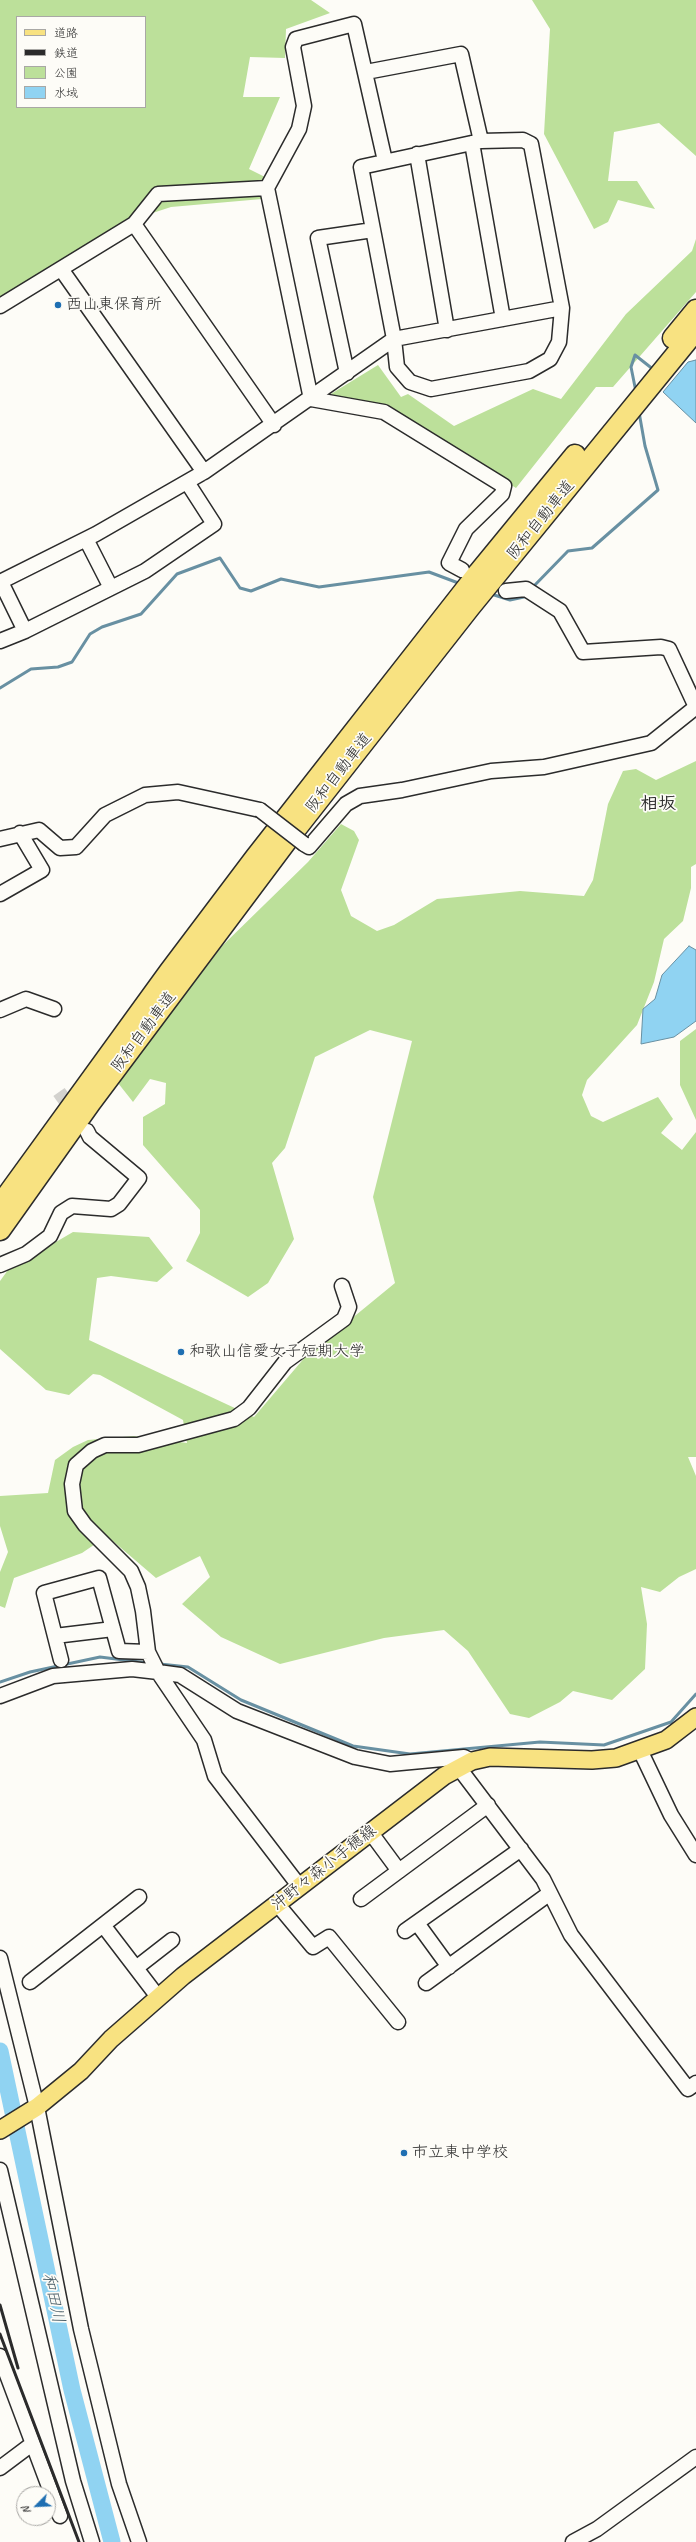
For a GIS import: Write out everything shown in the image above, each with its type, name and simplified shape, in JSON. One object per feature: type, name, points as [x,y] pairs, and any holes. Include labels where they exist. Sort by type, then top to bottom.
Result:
[{"type":"highway","name":"阪和自動車道","points":[[0,1206],[169,972],[255,858],[479,572],[688,333],[696,310]]},
{"type":"highway","name":"阪和自動車道","points":[[0,1230],[96,1096],[293,833],[632,397]]},
{"type":"main road","name":"沖野々森小手穂線","points":[[0,2130],[34,2109],[81,2070],[111,2038],[183,1976],[278,1905],[444,1776],[465,1765],[490,1758],[616,1758],[671,1737],[696,1717]]},
{"type":"street","points":[[310,399],[267,188],[299,128],[304,106],[293,47],[296,39],[354,24],[385,161]]},
{"type":"street","points":[[366,72],[461,54],[477,142],[503,319]]},
{"type":"street","points":[[523,140],[530,144],[562,308],[559,342],[550,359],[529,370],[430,389],[410,382],[397,367],[394,339],[361,167],[477,142],[523,140]]},
{"type":"street","points":[[417,154],[447,330]]},
{"type":"street","points":[[0,306],[134,224],[158,194],[267,188]]},
{"type":"street","points":[[134,224],[274,425]]},
{"type":"street","points":[[347,373],[318,238],[373,230]]},
{"type":"street","points":[[61,269],[204,472]]},
{"type":"street","points":[[25,631],[0,582],[86,539],[204,472],[274,425],[394,339],[562,308]]},
{"type":"street","points":[[310,399],[384,412],[504,486],[502,494],[466,529],[449,563],[462,570]]},
{"type":"street","points":[[0,641],[25,631],[145,571],[214,524],[187,482]]},
{"type":"street","points":[[86,539],[111,588]]},
{"type":"street","points":[[0,839],[20,833],[39,830],[60,848],[76,847],[105,815],[145,795],[178,792],[260,810],[309,847],[346,804],[360,796],[402,790],[491,771],[544,767],[651,743],[696,707],[670,649],[661,647],[583,652],[560,611],[526,589],[506,590]]},
{"type":"street","points":[[0,894],[42,870],[20,833]]},
{"type":"street","points":[[0,1010],[26,999],[54,1009]]},
{"type":"street","points":[[0,1265],[26,1254],[50,1236],[60,1213],[72,1206],[111,1209],[119,1204],[139,1178],[90,1138],[87,1131]]},
{"type":"street","points":[[300,1887],[215,1776],[204,1740],[158,1672],[148,1652],[143,1610],[138,1587],[131,1571],[85,1525],[75,1510],[72,1484],[76,1465],[92,1451],[105,1445],[138,1445],[234,1420],[249,1408],[285,1362],[344,1319],[349,1307],[342,1286]]},
{"type":"street","points":[[61,1660],[44,1593],[99,1578],[119,1650],[148,1652]]},
{"type":"street","points":[[55,1636],[113,1629]]},
{"type":"street","points":[[0,1696],[53,1676],[132,1669],[158,1672],[180,1675],[237,1711],[355,1757],[390,1764],[464,1758],[465,1765],[488,1806],[543,1879],[571,1935],[688,2089],[696,2083]]},
{"type":"street","points":[[640,1750],[671,1815],[696,1854]]},
{"type":"street","points":[[361,1899],[488,1806]]},
{"type":"street","points":[[371,1833],[399,1871]]},
{"type":"street","points":[[405,1932],[521,1849]]},
{"type":"street","points":[[426,1983],[550,1893]]},
{"type":"street","points":[[30,1982],[139,1897]]},
{"type":"street","points":[[278,1905],[313,1947],[329,1936],[398,2022]]},
{"type":"street","points":[[417,1923],[448,1966]]},
{"type":"street","points":[[103,1925],[158,1997]]},
{"type":"street","points":[[136,1968],[172,1940]]},
{"type":"street","points":[[0,1958],[81,2329],[119,2484],[139,2542]]},
{"type":"street","points":[[0,2170],[73,2481],[92,2542]]},
{"type":"street","points":[[0,2356],[60,2516]]},
{"type":"street","points":[[0,2468],[32,2444]]},
{"type":"street","points":[[573,2542],[598,2529],[696,2457]]},
{"type":"green space","points":[[0,0],[311,0],[330,13],[286,29],[285,58],[250,57],[243,97],[280,97],[249,169],[267,178],[262,199],[171,207],[122,223],[0,301]]},
{"type":"green space","points":[[532,0],[696,0],[696,156],[659,123],[614,132],[608,181],[637,181],[655,209],[618,200],[608,222],[594,229],[544,134],[550,29]]},
{"type":"green space","points":[[696,239],[696,292],[613,387],[596,387],[516,488],[384,406],[326,397],[378,365],[401,397],[408,394],[454,426],[533,389],[561,399],[626,314],[692,251]]},
{"type":"green space","points":[[696,761],[696,864],[691,867],[691,888],[683,921],[664,939],[654,982],[637,1025],[587,1080],[582,1095],[591,1116],[603,1122],[658,1097],[673,1119],[661,1133],[682,1150],[696,1132],[696,1457],[688,1457],[696,1476],[696,1569],[679,1577],[660,1592],[641,1587],[647,1624],[645,1669],[612,1700],[573,1691],[560,1702],[529,1718],[510,1714],[468,1651],[444,1630],[384,1638],[280,1664],[221,1637],[182,1604],[210,1577],[200,1556],[156,1578],[107,1536],[82,1553],[14,1578],[5,1608],[0,1606],[0,1572],[8,1552],[0,1526],[0,1496],[48,1493],[55,1460],[73,1447],[88,1440],[134,1436],[187,1443],[183,1420],[100,1375],[93,1374],[69,1395],[46,1390],[0,1349],[0,1281],[8,1270],[73,1232],[149,1237],[173,1268],[157,1282],[111,1276],[97,1278],[89,1340],[254,1417],[306,1356],[395,1283],[373,1197],[412,1041],[370,1030],[315,1057],[285,1148],[272,1163],[294,1239],[268,1283],[248,1297],[186,1261],[200,1233],[200,1210],[143,1145],[143,1117],[165,1104],[166,1083],[150,1079],[133,1102],[118,1083],[222,946],[308,862],[341,824],[354,831],[359,840],[341,890],[351,916],[377,931],[394,925],[437,899],[520,891],[584,896],[593,880],[608,804],[623,771],[636,769],[656,780]]},
{"type":"green space","points":[[696,1029],[696,1120],[680,1085],[680,1041]]},
{"type":"water","points":[[696,360],[696,423],[663,392],[688,362]]},
{"type":"water","points":[[689,946],[696,950],[696,1021],[674,1037],[641,1044],[643,1009],[655,999],[662,975]]},
{"type":"waterway","points":[[636,392],[631,367],[635,355],[654,370]]},
{"type":"waterway","points":[[532,588],[568,551],[592,548],[658,490],[645,446],[639,412]]},
{"type":"waterway","points":[[0,688],[31,669],[58,667],[72,662],[90,634],[102,627],[141,614],[177,574],[220,558],[240,588],[251,591],[281,579],[319,587],[429,572],[461,584]]},
{"type":"waterway","points":[[491,594],[510,600],[524,597],[527,594]]},
{"type":"waterway","points":[[0,1682],[30,1672],[100,1657],[148,1663]]},
{"type":"waterway","points":[[160,1664],[188,1667],[241,1700],[353,1746],[410,1754],[540,1742],[604,1745],[671,1722],[696,1694]]},
{"type":"waterway","name":"和田川","points":[[0,2051],[72,2390],[112,2542]]},
{"type":"tunnel","points":[[59,1092],[75,1114]]},
{"type":"railway","points":[[0,2305],[18,2368]]},
{"type":"railway","points":[[0,2334],[79,2542]]},
{"type":"place","name":"西山東保育所","points":[[58,305]]},
{"type":"place","name":"和歌山信愛女子短期大学","points":[[181,1352]]},
{"type":"place","name":"市立東中学校","points":[[404,2153]]},
{"type":"district","name":"相坂","points":[[658,804]]}]
